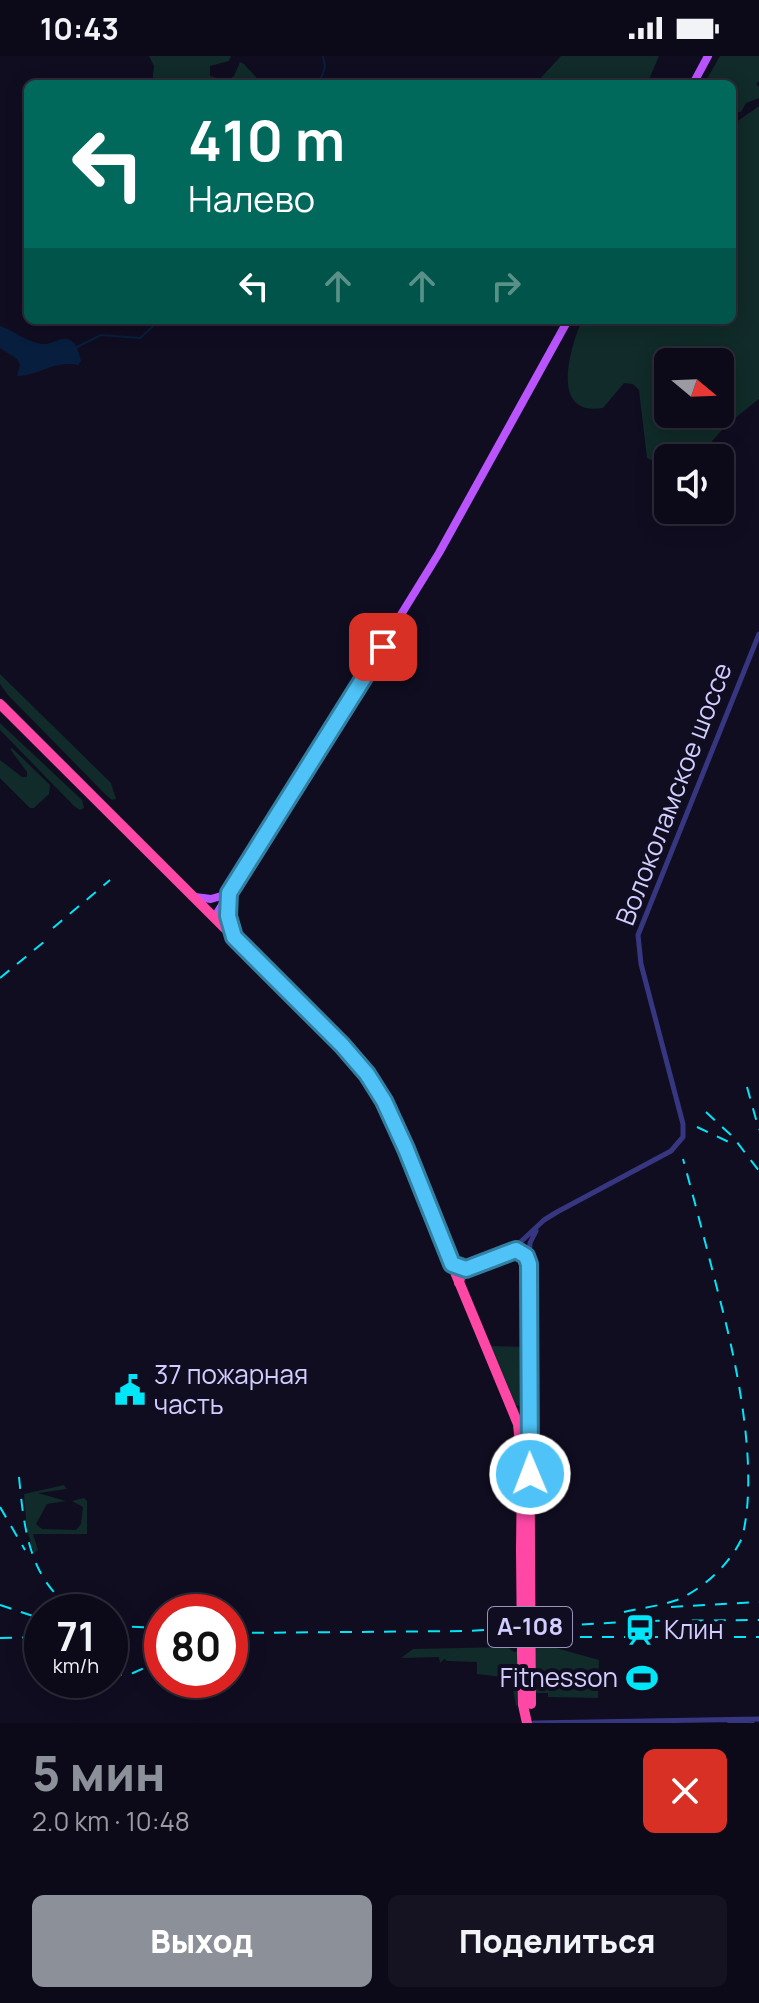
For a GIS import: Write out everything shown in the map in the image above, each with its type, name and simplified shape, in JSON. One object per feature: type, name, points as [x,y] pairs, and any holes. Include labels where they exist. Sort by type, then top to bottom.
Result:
[{"type":"highway","name":"А-108","points":[[0,704],[342,1045],[367,1074],[384,1101],[521,1439],[530,1715]]},
{"type":"highway","points":[[459,1283],[461,1273],[466,1269],[507,1252],[522,1251],[529,1264]]},
{"type":"highway","points":[[452,1264],[466,1269]]},
{"type":"highway","name":"А-108","points":[[526,1550],[530,1474],[529,1264]]},
{"type":"highway","points":[[510,1406],[522,1410],[529,1403]]},
{"type":"main road","points":[[695,80],[708,56]]},
{"type":"main road","points":[[214,918],[431,566],[566,324]]},
{"type":"main road","points":[[193,897],[211,899],[229,893]]},
{"type":"main road","points":[[229,893],[228,916],[234,937]]},
{"type":"street","name":"Волоколамское шоссе","points":[[507,1252],[544,1220],[671,1151],[683,1137],[683,1124],[641,964],[638,935],[759,634]]},
{"type":"street","points":[[529,1264],[531,1239],[544,1220]]},
{"type":"street","points":[[530,1715],[759,1720]]},
{"type":"street","name":"А-108","points":[[518,1723],[530,1715]]},
{"type":"street","points":[[685,1723],[759,1720]]},
{"type":"green space","points":[[149,56],[231,56],[229,61],[210,66],[210,76],[224,80],[152,80],[154,66]]},
{"type":"green space","points":[[561,56],[659,56],[649,80],[539,80]]},
{"type":"green space","points":[[720,56],[759,56],[759,81],[756,84],[759,98],[746,103],[741,112],[736,112],[736,80],[706,80]]},
{"type":"green space","points":[[240,62],[258,80],[228,80],[234,76]]},
{"type":"green space","points":[[759,106],[759,399],[734,420],[734,348],[654,348],[654,428],[725,428],[710,444],[654,444],[654,462],[647,458],[639,390],[633,384],[624,383],[603,408],[586,408],[575,402],[569,391],[569,362],[581,324],[736,324],[736,122]]},
{"type":"green space","points":[[0,674],[111,783],[116,799],[112,800],[106,795],[8,695],[0,684]]},
{"type":"green space","points":[[0,723],[82,800],[84,808],[80,810],[74,806],[0,730]]},
{"type":"green space","points":[[12,748],[50,785],[49,794],[34,808],[30,808],[0,778],[0,760],[22,777],[27,777]]},
{"type":"green space","points":[[490,1346],[526,1347],[526,1400],[520,1406],[514,1405]]},
{"type":"green space","points":[[64,1485],[67,1489],[38,1493],[66,1501],[47,1504],[36,1524],[42,1529],[76,1530],[81,1524],[83,1507],[72,1501],[84,1498],[87,1501],[87,1534],[33,1534],[38,1550],[34,1553],[27,1530],[24,1494]]},
{"type":"green space","points":[[540,1640],[549,1646],[599,1660],[598,1698],[548,1697],[548,1693],[536,1693],[536,1649]]},
{"type":"green space","points":[[507,1647],[514,1652],[519,1650],[519,1705],[516,1706],[511,1678],[477,1674],[477,1662],[444,1659],[440,1663],[439,1657],[401,1658],[413,1649]]},
{"type":"water","points":[[0,326],[42,344],[71,340],[81,361],[78,365],[61,365],[17,376],[20,365],[17,359],[0,348]]},
{"type":"waterway","points":[[320,80],[325,67],[323,56]]},
{"type":"waterway","points":[[77,347],[101,335],[140,338],[156,324]]},
{"type":"railway","points":[[53,928],[110,880]]},
{"type":"railway","points":[[0,978],[50,937]]},
{"type":"railway","points":[[747,1087],[759,1130]]},
{"type":"railway","points":[[706,1112],[733,1137],[759,1171]]},
{"type":"railway","points":[[697,1127],[733,1144]]},
{"type":"railway","points":[[624,1612],[677,1600],[706,1582],[737,1548],[747,1512],[747,1452],[739,1388],[727,1327],[683,1159]]},
{"type":"railway","points":[[19,1477],[23,1516],[32,1553],[39,1570],[56,1594]]},
{"type":"railway","points":[[0,1507],[25,1550]]},
{"type":"railway","points":[[671,1607],[759,1602]]},
{"type":"railway","points":[[0,1605],[24,1613]]},
{"type":"railway","points":[[248,1633],[467,1631],[641,1621],[759,1620]]},
{"type":"railway","points":[[128,1627],[144,1627]]},
{"type":"railway","points":[[0,1638],[24,1637]]},
{"type":"railway","points":[[558,1637],[759,1637]]},
{"type":"railway","points":[[128,1674],[144,1668]]},
{"type":"place","name":"37 пожарная часть","points":[[130,1390]]},
{"type":"place","name":"Клин","points":[[640,1630]]},
{"type":"place","name":"Fitnesson","points":[[642,1678]]},
{"type":"route","points":[[383,647],[229,893],[230,928],[234,937],[367,1074],[384,1101],[406,1149],[452,1264],[466,1269],[516,1250],[526,1256],[529,1264],[530,1474]]}]
